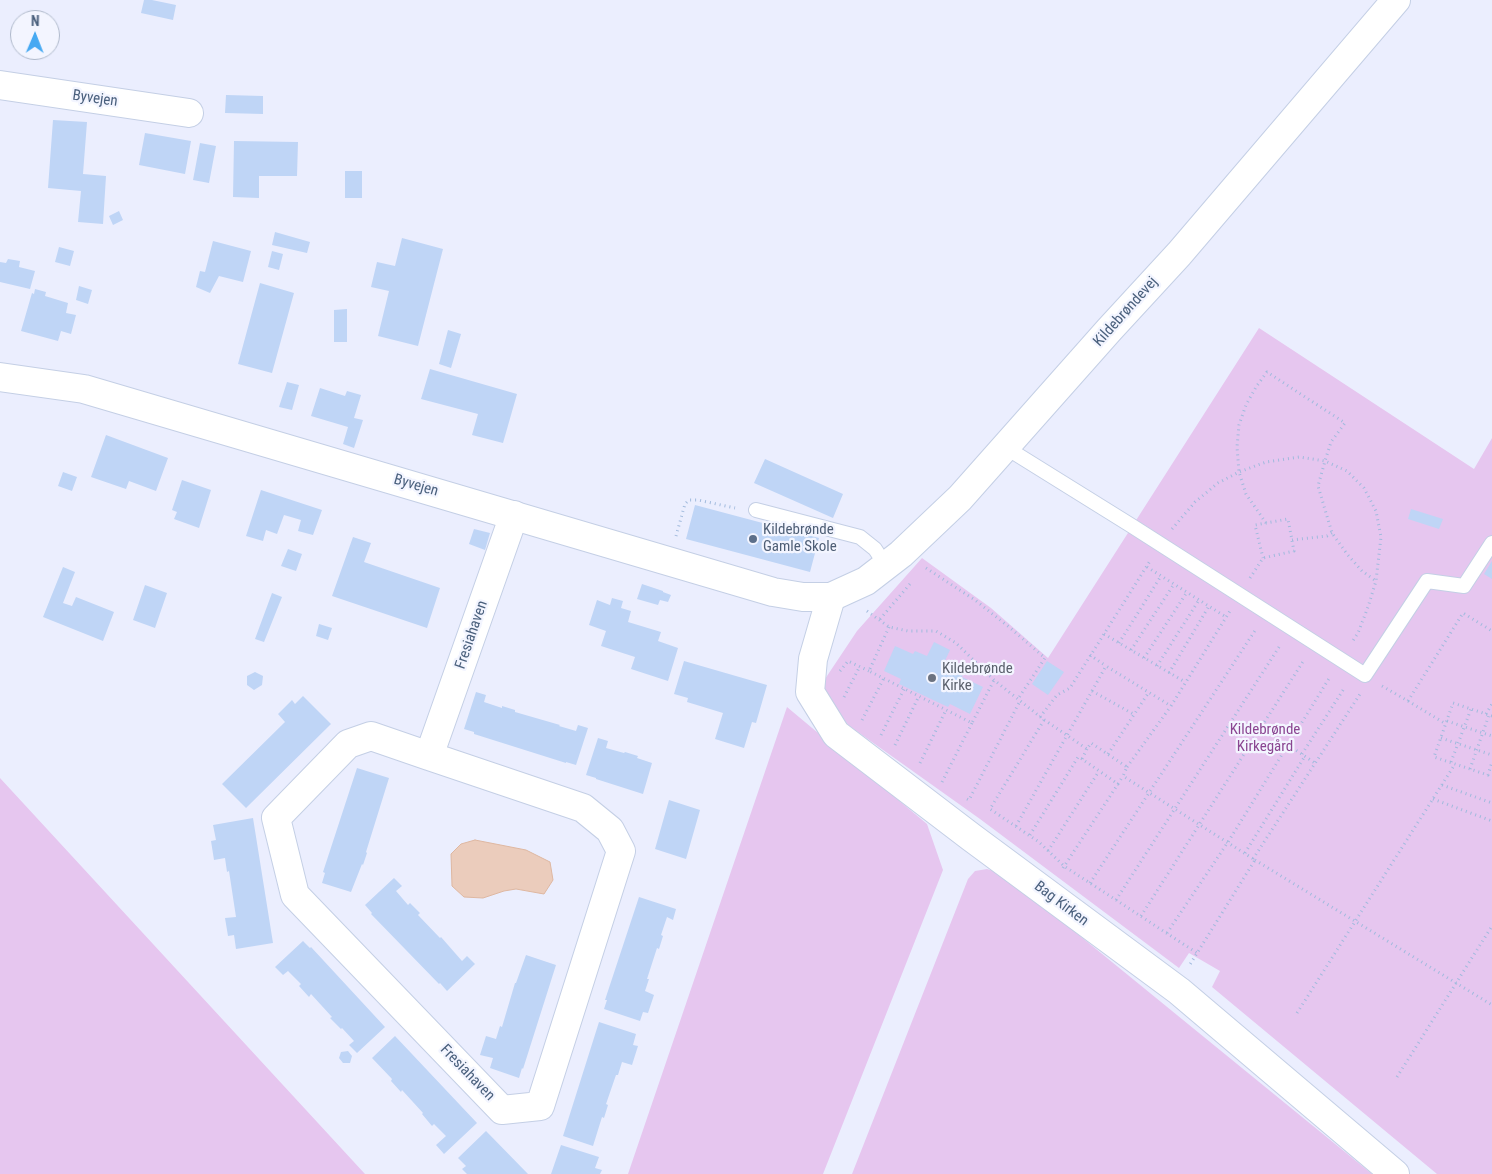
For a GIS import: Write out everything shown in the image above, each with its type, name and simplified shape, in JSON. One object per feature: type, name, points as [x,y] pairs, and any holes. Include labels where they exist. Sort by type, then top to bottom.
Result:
[{"type":"street","name":"Kildebrøndevej","points":[[834,596],[866,581],[886,566],[960,498],[1179,254],[1396,0]]},
{"type":"street","name":"Byvejen","points":[[0,85],[190,113]]},
{"type":"street","name":"Byvejen","points":[[0,377],[84,389],[773,592],[803,597],[834,596]]},
{"type":"street","name":"Fresiahaven","points":[[429,756],[514,515]]},
{"type":"street","name":"Bag Kirken","points":[[834,596],[813,659],[810,692],[836,734],[1175,988],[1395,1174]]},
{"type":"street","name":"Fresiahaven","points":[[371,736],[429,756],[583,808],[610,830],[621,851],[540,1106],[502,1110],[295,895],[276,818],[302,791],[348,744],[371,736]]},
{"type":"lane","points":[[1005,447],[1364,674],[1427,580],[1464,586],[1492,543]]},
{"type":"lane","points":[[756,510],[860,537],[875,549],[886,566]]},
{"type":"path","points":[[1266,524],[1246,494],[1239,472],[1237,447],[1239,425],[1246,405],[1267,372],[1345,423],[1331,442],[1318,486],[1332,533],[1362,572],[1376,581]]},
{"type":"path","points":[[1040,717],[1058,695],[1070,688],[1161,544],[1178,521],[1195,502],[1218,483],[1239,472],[1266,462],[1299,458],[1325,461],[1347,471],[1364,488],[1376,511],[1381,537],[1376,581],[1358,633],[1228,842],[1167,933]]},
{"type":"path","points":[[668,561],[685,504],[689,500],[698,500],[732,508],[756,510]]},
{"type":"path","points":[[1064,866],[1127,768],[1171,706],[1262,558],[1255,526],[1288,519],[1294,551],[1262,558]]},
{"type":"path","points":[[1292,540],[1327,536],[1332,533]]},
{"type":"path","points":[[924,567],[975,600],[1045,658],[1019,700],[969,800],[962,796]]},
{"type":"path","points":[[1147,567],[1226,617]]},
{"type":"path","points":[[1118,643],[1161,576]]},
{"type":"path","points":[[880,620],[912,582]]},
{"type":"path","points":[[1131,650],[1174,584]]},
{"type":"path","points":[[1144,658],[1187,592]]},
{"type":"path","points":[[834,596],[861,607],[889,627],[936,632],[956,643],[994,680],[1040,717],[1088,749]]},
{"type":"path","points":[[1157,666],[1199,600]]},
{"type":"path","points":[[1169,673],[1209,606]]},
{"type":"path","points":[[1090,883],[1267,612]]},
{"type":"path","points":[[1408,701],[1464,613],[1492,631]]},
{"type":"path","points":[[869,671],[889,627]]},
{"type":"path","points":[[1116,900],[1291,628]]},
{"type":"path","points":[[1104,634],[1185,682]]},
{"type":"path","points":[[1141,916],[1315,643]]},
{"type":"path","points":[[1090,655],[1171,706]]},
{"type":"path","points":[[838,673],[848,661],[972,723]]},
{"type":"path","points":[[841,703],[860,666]]},
{"type":"path","points":[[1016,826],[1106,666]]},
{"type":"path","points":[[1364,674],[1446,722],[1492,736]]},
{"type":"path","points":[[1245,853],[1304,755],[1364,674]]},
{"type":"path","points":[[1175,988],[1315,763],[1364,674]]},
{"type":"path","points":[[859,727],[884,678]]},
{"type":"path","points":[[942,782],[994,680]]},
{"type":"path","points":[[879,740],[904,689]]},
{"type":"path","points":[[1092,691],[1134,715]]},
{"type":"path","points":[[1108,754],[1149,692]]},
{"type":"path","points":[[893,749],[919,696]]},
{"type":"path","points":[[1489,715],[1453,703],[1434,756],[1488,775],[1492,762]]},
{"type":"path","points":[[1470,769],[1492,704]]},
{"type":"path","points":[[1451,762],[1471,709]]},
{"type":"path","points":[[918,766],[946,710]]},
{"type":"path","points":[[1044,720],[990,809],[1039,842],[1064,866],[1197,953]]},
{"type":"path","points":[[1441,738],[1492,755]]},
{"type":"path","points":[[1082,759],[1091,743],[1127,768]]},
{"type":"path","points":[[1288,745],[1315,763]]},
{"type":"path","points":[[1030,836],[1078,757],[1118,784]]},
{"type":"path","points":[[1298,1013],[1455,764]]},
{"type":"path","points":[[1048,851],[1099,770]]},
{"type":"path","points":[[1123,776],[1492,1005]]},
{"type":"path","points":[[934,777],[949,787]]},
{"type":"path","points":[[1442,785],[1492,803]]},
{"type":"path","points":[[1433,799],[1492,821]]},
{"type":"path","points":[[1397,1077],[1492,926]]},
{"type":"green space","name":"Kildebrønde Kirkegård","points":[[1259,328],[1474,469],[1492,438],[1492,1174],[1437,1174],[1212,987],[1220,971],[1189,953],[1179,968],[980,819],[848,725],[821,685],[857,631],[922,558],[991,608],[1048,658]]},
{"type":"green space","points":[[787,707],[927,824],[943,870],[823,1174],[628,1174]]},
{"type":"green space","points":[[0,778],[365,1174],[0,1174]]},
{"type":"green space","points":[[987,869],[1004,874],[1372,1174],[852,1174],[968,879],[975,871]]},
{"type":"shaded area","points":[[475,840],[526,850],[550,862],[553,880],[544,894],[516,889],[483,898],[464,897],[452,886],[451,854],[461,844]]},
{"type":"building","points":[[144,0],[176,5],[173,20],[141,13]]},
{"type":"building","points":[[226,95],[263,96],[263,114],[225,113]]},
{"type":"building","points":[[53,120],[87,122],[83,174],[106,176],[103,224],[78,222],[81,191],[48,188]]},
{"type":"building","points":[[145,133],[191,141],[185,174],[139,165]]},
{"type":"building","points":[[234,141],[298,142],[297,176],[259,176],[259,198],[233,197]]},
{"type":"building","points":[[200,143],[216,146],[209,183],[193,180]]},
{"type":"building","points":[[345,171],[362,171],[362,198],[345,198]]},
{"type":"building","points":[[119,211],[123,220],[113,225],[109,216]]},
{"type":"building","points":[[275,232],[310,242],[307,253],[272,245]]},
{"type":"building","points":[[402,238],[443,249],[418,346],[378,336],[389,291],[371,287],[377,262],[395,266]]},
{"type":"building","points":[[213,241],[251,251],[243,282],[219,276],[210,293],[196,287],[200,271],[205,272]]},
{"type":"building","points":[[59,247],[74,251],[70,266],[55,262]]},
{"type":"building","points":[[272,251],[283,254],[279,270],[268,267]]},
{"type":"building","points":[[8,259],[20,261],[19,267],[35,271],[30,289],[0,282],[0,262],[6,263]]},
{"type":"building","points":[[260,283],[294,293],[272,373],[238,364]]},
{"type":"building","points":[[79,286],[92,290],[88,304],[76,300]]},
{"type":"building","points":[[35,289],[46,292],[45,296],[68,303],[66,313],[76,315],[71,334],[61,331],[58,341],[21,331],[32,293],[34,294]]},
{"type":"building","points":[[347,309],[347,342],[334,342],[334,310]]},
{"type":"building","points":[[448,330],[461,334],[451,368],[439,364]]},
{"type":"building","points":[[430,369],[517,394],[503,443],[472,435],[478,414],[421,399]]},
{"type":"building","points":[[287,382],[299,385],[292,410],[279,407]]},
{"type":"building","points":[[320,388],[345,396],[347,391],[361,395],[354,418],[363,420],[354,448],[343,444],[348,427],[311,416]]},
{"type":"building","points":[[106,435],[168,458],[156,491],[129,481],[126,489],[91,477]]},
{"type":"building","points":[[765,459],[843,494],[833,518],[754,483]]},
{"type":"building","points":[[63,472],[77,477],[72,491],[58,486]]},
{"type":"building","points":[[182,480],[211,490],[199,528],[174,519],[177,512],[172,510]]},
{"type":"building","points":[[261,490],[322,510],[313,535],[298,531],[301,520],[284,515],[277,534],[266,530],[263,541],[246,536]]},
{"type":"building","name":"Kildebrønde Gamle Skole","points":[[695,505],[819,538],[810,572],[686,539]]},
{"type":"building","points":[[1411,509],[1443,519],[1439,529],[1408,519]]},
{"type":"building","points":[[474,529],[490,533],[485,550],[469,544]]},
{"type":"building","points":[[353,537],[371,543],[364,562],[440,588],[427,628],[332,596]]},
{"type":"building","points":[[288,549],[302,554],[296,571],[281,566]]},
{"type":"building","points":[[1492,561],[1492,579],[1484,574]]},
{"type":"building","points":[[63,567],[75,572],[63,603],[72,606],[76,597],[114,612],[103,641],[43,617]]},
{"type":"building","points":[[642,584],[671,595],[668,602],[660,600],[658,605],[637,599]]},
{"type":"building","points":[[145,585],[167,593],[155,628],[133,620]]},
{"type":"building","points":[[272,593],[282,597],[264,642],[255,639]]},
{"type":"building","points":[[612,598],[623,601],[621,608],[631,611],[628,622],[661,632],[658,641],[678,648],[668,681],[631,669],[635,657],[601,646],[606,631],[589,625],[597,600],[610,605]]},
{"type":"building","points":[[319,624],[332,628],[328,640],[316,636]]},
{"type":"building","name":"Kildebrønde Kirke","points":[[934,642],[950,650],[943,665],[963,674],[962,677],[983,687],[970,714],[950,704],[948,707],[899,684],[901,679],[884,671],[895,646],[913,654],[915,651],[927,656]]},
{"type":"building","points":[[684,661],[767,685],[756,723],[752,722],[744,748],[715,739],[723,713],[687,702],[688,698],[674,694]]},
{"type":"building","points":[[1047,661],[1064,672],[1048,695],[1032,684]]},
{"type":"building","points":[[255,672],[263,676],[262,685],[254,690],[247,685],[247,676]]},
{"type":"building","points":[[476,692],[486,695],[484,702],[502,708],[502,706],[515,710],[515,712],[576,731],[578,725],[588,728],[576,765],[474,734],[474,732],[464,729]]},
{"type":"building","points":[[303,696],[331,724],[246,808],[222,784],[285,722],[278,714],[292,700],[295,704]]},
{"type":"building","points":[[598,738],[608,741],[606,748],[638,756],[637,758],[652,763],[643,794],[586,775]]},
{"type":"building","points":[[357,768],[389,778],[363,865],[351,892],[322,883],[325,873],[323,872]]},
{"type":"building","points":[[669,800],[700,810],[686,859],[655,849]]},
{"type":"building","points":[[253,818],[273,943],[236,949],[234,935],[228,936],[225,918],[236,917],[229,871],[227,872],[225,858],[214,860],[211,841],[216,840],[213,825]]},
{"type":"building","points":[[394,878],[402,886],[396,891],[408,905],[410,903],[420,913],[418,915],[462,961],[467,956],[475,964],[447,991],[371,914],[365,905]]},
{"type":"building","points":[[639,897],[676,909],[673,920],[667,917],[661,935],[663,936],[659,949],[657,948],[645,991],[654,995],[648,1013],[643,1012],[640,1021],[604,1009],[607,1000],[605,1000]]},
{"type":"building","points":[[303,941],[311,947],[385,1027],[357,1053],[349,1045],[354,1041],[330,1018],[332,1017],[311,994],[309,997],[299,986],[301,984],[288,971],[283,975],[275,967]]},
{"type":"building","points":[[526,955],[556,965],[519,1078],[490,1068],[493,1058],[480,1055],[486,1036],[496,1039],[500,1026],[502,1027],[515,983]]},
{"type":"building","points":[[599,1022],[636,1034],[633,1045],[638,1046],[632,1065],[622,1062],[618,1075],[616,1075],[606,1104],[608,1105],[604,1118],[602,1117],[593,1146],[563,1136]]},
{"type":"building","points":[[395,1036],[477,1123],[444,1154],[436,1145],[446,1136],[434,1124],[432,1126],[423,1113],[402,1090],[401,1092],[391,1081],[392,1079],[372,1058]]},
{"type":"building","points":[[348,1051],[352,1056],[350,1063],[343,1063],[339,1058],[341,1052]]},
{"type":"building","points":[[486,1131],[528,1174],[467,1174],[462,1169],[466,1166],[458,1158]]},
{"type":"building","points":[[561,1145],[599,1157],[595,1168],[602,1170],[600,1174],[551,1174]]},
{"type":"place","name":"Kildebrønde Gamle Skole","points":[[753,539]]},
{"type":"place","name":"Kildebrønde Kirke","points":[[932,678]]}]
